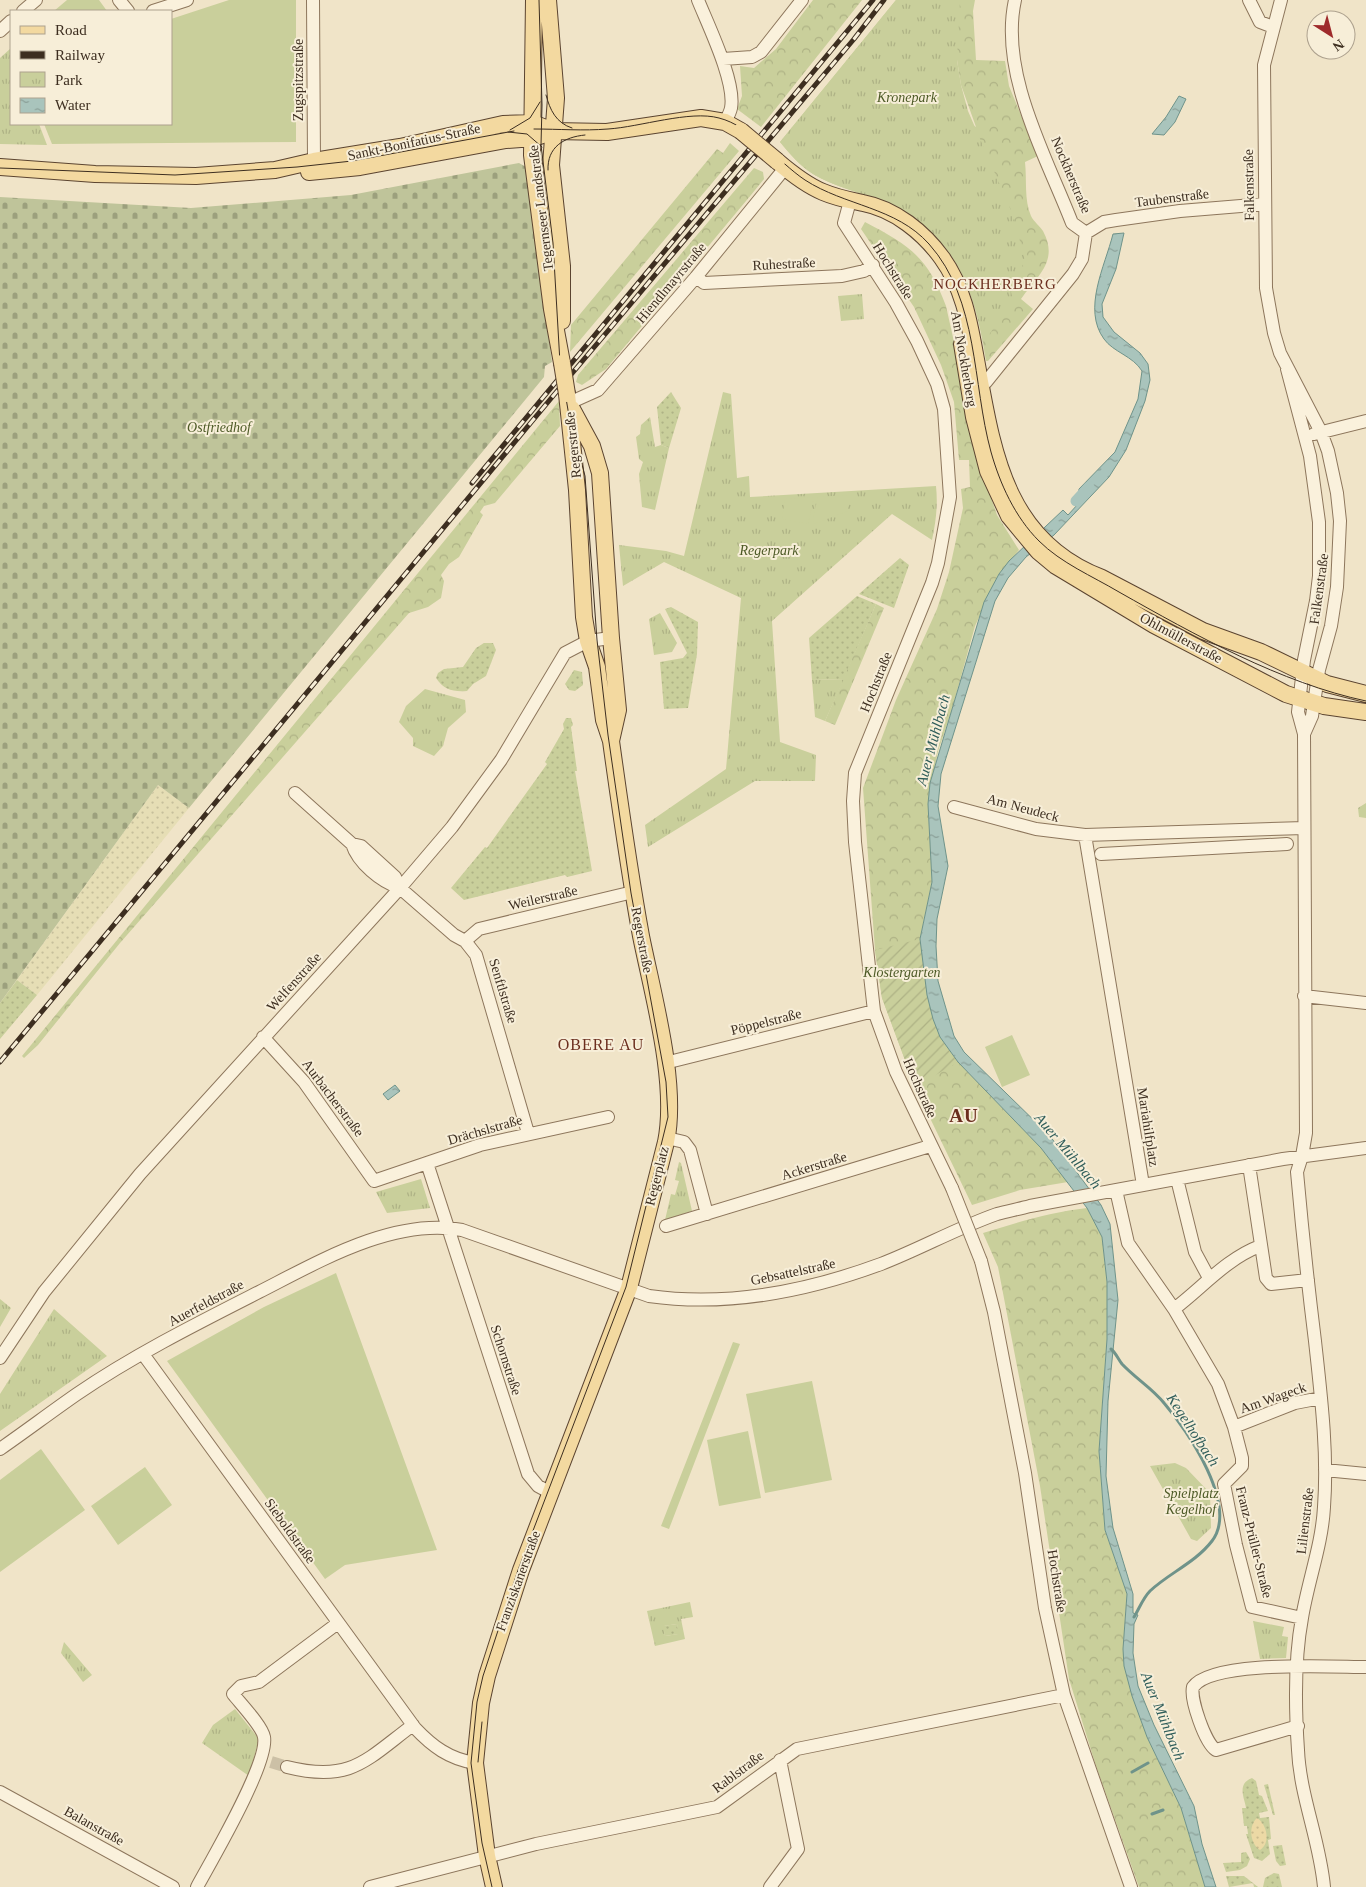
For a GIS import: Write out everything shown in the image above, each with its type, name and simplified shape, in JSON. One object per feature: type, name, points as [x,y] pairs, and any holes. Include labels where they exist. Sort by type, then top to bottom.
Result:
[{"type":"main road","name":"Tegernseer Landstraße","points":[[534,0],[534,168],[552,309],[568,398]]},
{"type":"main road","name":"Tegernseer Landstraße","points":[[548,0],[556,88],[556,115],[551,165],[562,266],[562,359]]},
{"type":"main road","name":"Sankt-Bonifatius-Straße","points":[[275,170],[314,161],[400,147],[503,124],[533,131],[607,132],[701,118],[725,122],[741,131]]},
{"type":"main road","name":"Sankt-Bonifatius-Straße","points":[[22,170],[175,177],[275,170],[310,172],[346,169],[506,140],[533,131]]},
{"type":"main road","name":"Am Nockherberg","points":[[741,131],[812,187],[850,202],[872,205],[904,221],[926,239],[943,260],[963,300],[994,453],[1007,488],[1019,510]]},
{"type":"main road","points":[[0,167],[22,170]]},
{"type":"main road","points":[[0,175],[22,170]]},
{"type":"main road","name":"Am Nockherberg","points":[[850,202],[863,214],[890,225],[914,241],[931,260],[944,280],[955,308],[974,417],[986,464],[999,498],[1016,527]]},
{"type":"main road","name":"Regerstraße","points":[[568,398],[592,446],[600,473],[611,638],[618,710],[618,718],[611,741]]},
{"type":"main road","name":"Regerstraße","points":[[568,398],[578,490],[584,616],[588,641],[597,667],[604,720],[611,741],[633,892],[665,1063],[670,1102],[667,1138]]},
{"type":"main road","name":"Ohlmüllerstraße","points":[[1019,510],[1043,541],[1089,572],[1179,620],[1261,652],[1310,676],[1341,688],[1366,694]]},
{"type":"main road","name":"Ohlmüllerstraße","points":[[1016,527],[1045,557],[1087,585],[1154,625],[1306,701],[1366,712]]},
{"type":"main road","name":"Regerplatz","points":[[629,1288],[667,1138]]},
{"type":"main road","name":"Franziskanerstraße","points":[[494,1887],[487,1856],[475,1763],[481,1703],[494,1648],[629,1288]]},
{"type":"street","points":[[24,10],[36,0]]},
{"type":"street","points":[[119,0],[127,10]]},
{"type":"street","points":[[156,10],[187,0]]},
{"type":"street","name":"Zugspitzstraße","points":[[313,0],[314,161]]},
{"type":"street","points":[[698,0],[723,59],[732,107],[725,122]]},
{"type":"street","points":[[723,59],[752,57],[760,52],[802,0]]},
{"type":"street","name":"Nockherstraße","points":[[980,383],[986,382],[1080,264],[1086,233],[1072,223],[1017,84],[1012,13],[1015,0]]},
{"type":"street","points":[[1249,0],[1260,22],[1273,27]]},
{"type":"street","name":"Falkenstraße","points":[[1281,0],[1264,65],[1266,288],[1274,333],[1287,369],[1305,437],[1320,522],[1320,547],[1310,676]]},
{"type":"street","points":[[0,31],[10,23]]},
{"type":"street","name":"Hiendlmayrstraße","points":[[568,398],[598,390],[696,277],[781,164]]},
{"type":"street","name":"Hochstraße","points":[[850,202],[844,223],[873,265],[917,341],[937,384],[944,409],[950,497],[936,570],[854,777],[855,842],[874,1011],[896,1072],[930,1146],[952,1188],[983,1266],[1025,1473],[1045,1608],[1064,1695],[1131,1887]]},
{"type":"street","name":"Taubenstraße","points":[[1086,233],[1104,222],[1116,220],[1180,211],[1265,204]]},
{"type":"street","name":"Ruhestraße","points":[[696,277],[704,283],[833,277],[864,271],[873,265]]},
{"type":"street","name":"Falkenstraße","points":[[1287,369],[1322,432],[1337,493],[1340,549],[1331,626],[1310,676]]},
{"type":"street","points":[[1305,437],[1366,421]]},
{"type":"street","name":"Welfenstraße","points":[[0,1358],[44,1292],[103,1219],[264,1037],[400,888],[476,797],[516,737],[565,653],[588,641],[611,638]]},
{"type":"street","points":[[1302,1156],[1306,1133],[1304,734],[1300,724],[1310,676]]},
{"type":"street","name":"Senftlstraße","points":[[295,793],[352,844],[355,853],[388,884],[400,888],[454,935],[465,941],[472,948],[481,966],[528,1133]]},
{"type":"street","name":"Am Neudeck","points":[[954,807],[992,815],[1036,828],[1085,835]]},
{"type":"street","points":[[1085,835],[1304,828]]},
{"type":"street","points":[[1164,833],[1164,857]]},
{"type":"street","name":"Mariahilfplatz","points":[[1085,835],[1143,1185],[1302,1156],[1366,1148]]},
{"type":"street","points":[[1101,854],[1164,857],[1287,844]]},
{"type":"street","name":"Weilerstraße","points":[[465,941],[479,929],[633,892]]},
{"type":"street","points":[[1304,996],[1366,1003]]},
{"type":"street","name":"Pöppelstraße","points":[[665,1063],[874,1011]]},
{"type":"street","name":"Aurbacherstraße","points":[[264,1037],[304,1082],[374,1180]]},
{"type":"street","name":"Drächslstraße","points":[[374,1180],[528,1133],[608,1116]]},
{"type":"street","name":"Regerplatz","points":[[666,1226],[706,1214],[690,1150],[684,1142],[667,1138]]},
{"type":"street","name":"Ackerstraße","points":[[706,1214],[930,1146]]},
{"type":"street","name":"Lilienstraße","points":[[1302,1156],[1297,1172],[1321,1398],[1325,1470],[1324,1508],[1318,1546],[1302,1618],[1296,1666],[1298,1751],[1309,1813],[1321,1859],[1324,1887]]},
{"type":"street","name":"Schornstraße","points":[[427,1163],[446,1227],[528,1474],[538,1486],[551,1493]]},
{"type":"street","points":[[1249,1165],[1266,1278],[1271,1284],[1308,1280]]},
{"type":"street","points":[[1177,1179],[1195,1252],[1209,1278]]},
{"type":"street","name":"Gebsattelstraße","points":[[446,1227],[462,1230],[650,1296],[682,1299],[744,1297],[778,1292],[842,1277],[882,1263],[996,1214],[1052,1201],[1143,1185]]},
{"type":"street","name":"Franz-Prüller-Straße","points":[[1112,1191],[1128,1243],[1174,1309],[1218,1384],[1234,1427],[1242,1458],[1242,1466],[1224,1484],[1236,1545],[1252,1608],[1302,1618]]},
{"type":"street","name":"Auerfeldstraße","points":[[0,1450],[78,1393],[143,1354],[274,1284],[369,1240],[414,1229],[446,1227]]},
{"type":"street","points":[[1174,1309],[1209,1278],[1248,1250],[1260,1246]]},
{"type":"street","name":"Sieboldstraße","points":[[143,1354],[413,1725],[437,1749],[463,1761],[475,1763]]},
{"type":"street","name":"Am Wageck","points":[[1234,1427],[1295,1403],[1321,1398]]},
{"type":"street","points":[[1325,1470],[1366,1474]]},
{"type":"street","points":[[197,1887],[266,1760],[264,1736],[233,1694],[241,1686],[259,1682],[338,1623]]},
{"type":"street","points":[[1298,1726],[1216,1750],[1209,1744],[1192,1692],[1198,1680],[1217,1673],[1296,1666],[1366,1667]]},
{"type":"street","name":"Rablstraße","points":[[370,1887],[487,1856],[717,1807],[797,1749],[1064,1695]]},
{"type":"street","points":[[287,1767],[309,1773],[325,1773],[360,1766],[413,1725]]},
{"type":"street","points":[[770,1887],[798,1849],[780,1760]]},
{"type":"street","name":"Balanstraße","points":[[1,1795],[173,1887]]},
{"type":"shaded area","points":[[158,785],[189,808],[37,995],[17,980]]},
{"type":"green space","points":[[67,0],[99,0],[106,10],[55,10]]},
{"type":"green space","points":[[229,0],[296,0],[296,142],[52,144],[44,125],[172,125],[172,19]]},
{"type":"green space","points":[[813,0],[862,0],[761,127],[737,109],[742,96],[740,66],[754,68],[776,49]]},
{"type":"green space","name":"Kronepark","points":[[896,0],[975,0],[973,11],[976,60],[1005,61],[1009,86],[1038,156],[1025,162],[1027,197],[1031,216],[1043,231],[1049,251],[1048,259],[1040,275],[1021,299],[1033,309],[986,361],[975,310],[967,286],[957,265],[943,245],[927,228],[906,213],[808,171],[799,164],[780,142]],"holes":[[[957,60],[961,85],[976,127],[905,80]]]},
{"type":"green space","name":"Kronepark","points":[[896,0],[960,0],[957,60],[961,85],[968,111],[1013,215],[1025,260],[1011,292],[1014,303],[983,342],[979,318],[964,276],[953,257],[940,241],[924,226],[905,213],[867,195],[821,179],[808,171],[799,164],[780,142]]},
{"type":"green space","points":[[10,49],[10,125],[39,125],[47,145],[0,144],[0,58]]},
{"type":"green space","points":[[730,143],[739,151],[570,352],[571,325],[717,149],[723,153]]},
{"type":"green space","name":"Ostfriedhof","points":[[519,163],[526,167],[552,362],[545,366],[544,377],[189,808],[158,785],[0,1003],[0,197],[191,208],[351,195]]},
{"type":"green space","points":[[754,168],[763,172],[764,179],[751,195],[606,369],[582,385],[576,382],[578,375]]},
{"type":"green space","points":[[865,222],[894,238],[915,254],[932,275],[939,289],[946,306],[984,477],[997,515],[1019,550],[999,574],[975,626],[951,713],[938,751],[928,804],[932,882],[920,939],[927,995],[940,1037],[958,1062],[1041,1148],[1068,1182],[1020,1190],[972,1205],[915,1087],[882,998],[875,950],[863,788],[896,700],[937,609],[949,572],[963,508],[961,489],[970,487],[969,460],[959,460],[954,402],[941,365],[914,307],[861,229]]},
{"type":"green space","points":[[862,294],[864,319],[841,321],[838,296]]},
{"type":"green space","points":[[671,392],[681,408],[669,448],[661,445],[657,407]]},
{"type":"green space","name":"Regerpark","points":[[723,392],[731,394],[737,478],[749,476],[750,497],[936,486],[935,526],[932,540],[892,514],[772,621],[780,742],[816,755],[815,781],[755,781],[648,847],[645,825],[726,769],[741,598],[664,562],[623,586],[619,545],[666,551],[684,556]]},
{"type":"green space","points":[[559,401],[560,426],[495,503],[484,506],[480,512],[483,515],[459,557],[449,564],[441,575],[444,581],[441,598],[428,607],[409,613],[120,943],[38,1045],[24,1058],[22,1056]]},
{"type":"green space","points":[[650,417],[655,447],[661,445],[669,448],[655,510],[642,507],[639,474],[643,462],[639,459],[636,437],[640,434],[641,425]]},
{"type":"green space","points":[[848,495],[848,511],[814,524],[813,517],[818,497]]},
{"type":"green space","points":[[814,497],[808,524],[782,519],[785,499]]},
{"type":"green space","points":[[900,558],[909,565],[894,608],[859,594]]},
{"type":"green space","points":[[857,596],[876,604],[844,679],[812,680],[809,638]]},
{"type":"green space","points":[[876,604],[884,608],[835,725],[825,721]]},
{"type":"green space","points":[[671,607],[698,622],[697,654],[688,708],[664,709],[660,662],[683,658],[687,653],[665,609]]},
{"type":"green space","points":[[660,613],[677,643],[672,652],[654,655],[649,619]]},
{"type":"green space","points":[[484,643],[493,643],[496,650],[486,676],[473,684],[467,691],[449,689],[439,682],[436,678],[438,673],[444,669],[463,667],[476,648]]},
{"type":"green space","points":[[574,670],[582,672],[583,685],[575,691],[569,690],[565,684]]},
{"type":"green space","points":[[844,679],[825,721],[815,717],[812,680]]},
{"type":"green space","points":[[425,689],[465,700],[466,712],[448,728],[443,746],[434,756],[413,746],[413,738],[399,722],[406,706]]},
{"type":"green space","points":[[566,718],[571,718],[573,725],[571,727],[577,771],[575,771],[592,871],[567,877],[565,875],[464,900],[451,888],[485,847],[487,848],[547,764],[545,762],[564,729],[563,724]]},
{"type":"green space","points":[[1366,803],[1366,818],[1359,817],[1358,808]]},
{"type":"green space","name":"Klostergarten","points":[[920,939],[927,989],[934,1017],[939,1032],[958,1062],[915,1087],[882,998],[875,950]]},
{"type":"green space","points":[[17,980],[37,995],[0,1039],[0,1003]]},
{"type":"green space","points":[[1012,1035],[1030,1075],[1002,1087],[985,1047]]},
{"type":"green space","points":[[679,1162],[681,1163],[692,1211],[665,1220],[671,1194],[675,1195],[679,1181],[675,1180]]},
{"type":"green space","points":[[421,1179],[430,1208],[387,1213],[376,1192]]},
{"type":"green space","points":[[1087,1208],[1102,1237],[1107,1282],[1107,1339],[1099,1451],[1105,1530],[1127,1594],[1123,1649],[1147,1737],[1181,1808],[1205,1887],[1139,1887],[1096,1766],[1069,1679],[1040,1486],[998,1267],[983,1233],[1022,1221]]},
{"type":"green space","points":[[336,1273],[437,1550],[345,1565],[325,1579],[167,1361],[264,1307]]},
{"type":"green space","points":[[0,1299],[11,1308],[0,1327]]},
{"type":"green space","points":[[54,1309],[107,1356],[0,1431],[0,1394]]},
{"type":"green space","points":[[733,1342],[740,1344],[669,1529],[661,1526]]},
{"type":"green space","points":[[812,1381],[832,1480],[765,1493],[746,1394]]},
{"type":"green space","points":[[748,1431],[761,1498],[719,1506],[707,1440]]},
{"type":"green space","points":[[41,1449],[85,1510],[0,1572],[0,1480]]},
{"type":"green space","name":"Spielplatz Kegelhof","points":[[1175,1463],[1186,1468],[1210,1493],[1211,1528],[1197,1541],[1191,1539],[1150,1466]]},
{"type":"green space","points":[[145,1467],[172,1505],[118,1545],[91,1506]]},
{"type":"green space","points":[[690,1602],[693,1617],[681,1619],[685,1639],[655,1646],[647,1611]],"holes":[[[677,1624],[678,1634],[665,1636],[664,1626]]]},
{"type":"green space","points":[[1253,1621],[1284,1627],[1282,1636],[1288,1637],[1286,1658],[1260,1659]]},
{"type":"green space","points":[[677,1624],[679,1634],[665,1636],[663,1626]]},
{"type":"green space","points":[[64,1642],[92,1675],[83,1682],[61,1653]]},
{"type":"green space","points":[[235,1709],[259,1739],[249,1776],[202,1743],[213,1725]]},
{"type":"green space","points":[[1252,1778],[1256,1781],[1259,1795],[1262,1796],[1268,1811],[1259,1813],[1260,1818],[1269,1817],[1271,1839],[1268,1840],[1270,1854],[1262,1861],[1254,1858],[1246,1834],[1248,1834],[1247,1826],[1244,1826],[1242,1808],[1246,1808],[1243,1788],[1244,1784]]},
{"type":"green space","points":[[1268,1784],[1275,1815],[1273,1815],[1264,1785]]},
{"type":"green space","points":[[1282,1845],[1286,1865],[1280,1866],[1276,1861],[1273,1846]]},
{"type":"green space","points":[[1246,1852],[1250,1859],[1247,1866],[1240,1870],[1226,1872],[1223,1863],[1241,1862],[1241,1853]]},
{"type":"green space","points":[[1274,1873],[1279,1874],[1282,1887],[1263,1887],[1265,1878]]},
{"type":"green space","points":[[1226,1876],[1244,1876],[1253,1883],[1229,1887]]},
{"type":"sand","points":[[1257,1818],[1265,1829],[1267,1838],[1266,1843],[1260,1850],[1254,1844],[1251,1835],[1252,1826]]},
{"type":"water","points":[[1179,96],[1186,99],[1175,122],[1164,135],[1152,134],[1166,117]]},
{"type":"water","points":[[1124,233],[1116,269],[1102,304],[1103,317],[1114,332],[1140,353],[1148,364],[1150,380],[1145,401],[1126,450],[1109,477],[1054,535],[1026,557],[1008,578],[995,601],[941,774],[938,806],[948,866],[937,919],[936,946],[938,981],[954,1036],[964,1052],[1050,1136],[1101,1205],[1110,1224],[1118,1300],[1108,1401],[1106,1476],[1113,1528],[1133,1594],[1133,1613],[1138,1615],[1134,1624],[1133,1653],[1138,1686],[1154,1725],[1194,1806],[1202,1844],[1216,1887],[1205,1887],[1181,1808],[1147,1737],[1132,1696],[1124,1666],[1123,1649],[1127,1594],[1105,1530],[1099,1451],[1107,1339],[1107,1282],[1102,1237],[1087,1208],[1041,1148],[958,1062],[940,1037],[927,995],[920,939],[932,882],[928,804],[930,783],[984,602],[999,574],[1009,561],[1063,510],[1068,515],[1078,504],[1079,489],[1115,452],[1138,399],[1142,371],[1134,362],[1104,339],[1098,327],[1095,314],[1097,287],[1113,234]]},
{"type":"water","points":[[395,1085],[400,1091],[388,1100],[383,1094]]},
{"type":"waterway","name":"Auer Mühlbach","points":[[1076,501],[1089,487]]},
{"type":"waterway","name":"Kegelhofbach","points":[[1111,1349],[1122,1364],[1159,1398],[1185,1431],[1207,1469],[1215,1489],[1219,1509],[1219,1526],[1212,1541],[1198,1556],[1150,1591],[1134,1617]]},
{"type":"waterway","points":[[1132,1772],[1148,1763]]},
{"type":"waterway","points":[[1152,1814],[1163,1810]]},
{"type":"tunnel","points":[[271,1762],[287,1767]]},
{"type":"tram line","points":[[492,1887],[482,1843],[471,1763],[477,1702],[483,1676],[518,1570],[626,1287],[668,1117],[666,1082],[631,893],[608,735],[597,640],[585,476],[568,410],[560,363],[553,243],[541,145],[542,105],[539,0]]},
{"type":"tram line","points":[[546,95],[554,115],[566,126],[572,128]]},
{"type":"tram line","points":[[510,130],[530,118],[540,102]]},
{"type":"tram line","points":[[534,129],[599,130],[621,128],[680,117],[707,116],[719,118],[731,122],[753,136],[805,180],[820,189],[886,214],[916,232],[929,244],[945,266],[957,290],[966,316],[972,343],[991,452],[1009,500],[1030,532],[1048,549],[1077,569],[1208,641],[1302,682],[1366,701]]},
{"type":"tram line","points":[[0,168],[175,175],[297,167],[352,161],[514,131]]},
{"type":"tram line","points":[[508,132],[527,134],[542,147]]},
{"type":"tram line","points":[[548,170],[550,155],[558,145],[570,138],[585,135]]},
{"type":"tram line","points":[[478,1762],[482,1722]]},
{"type":"railway","points":[[472,483],[873,0]]},
{"type":"railway","points":[[0,1062],[553,396],[854,39],[884,0]]},
{"type":"district","name":"NOCKHERBERG","points":[[995,284]]},
{"type":"district","name":"OBERE AU","points":[[601,1044]]},
{"type":"district","name":"AU","points":[[964,1115]]}]
